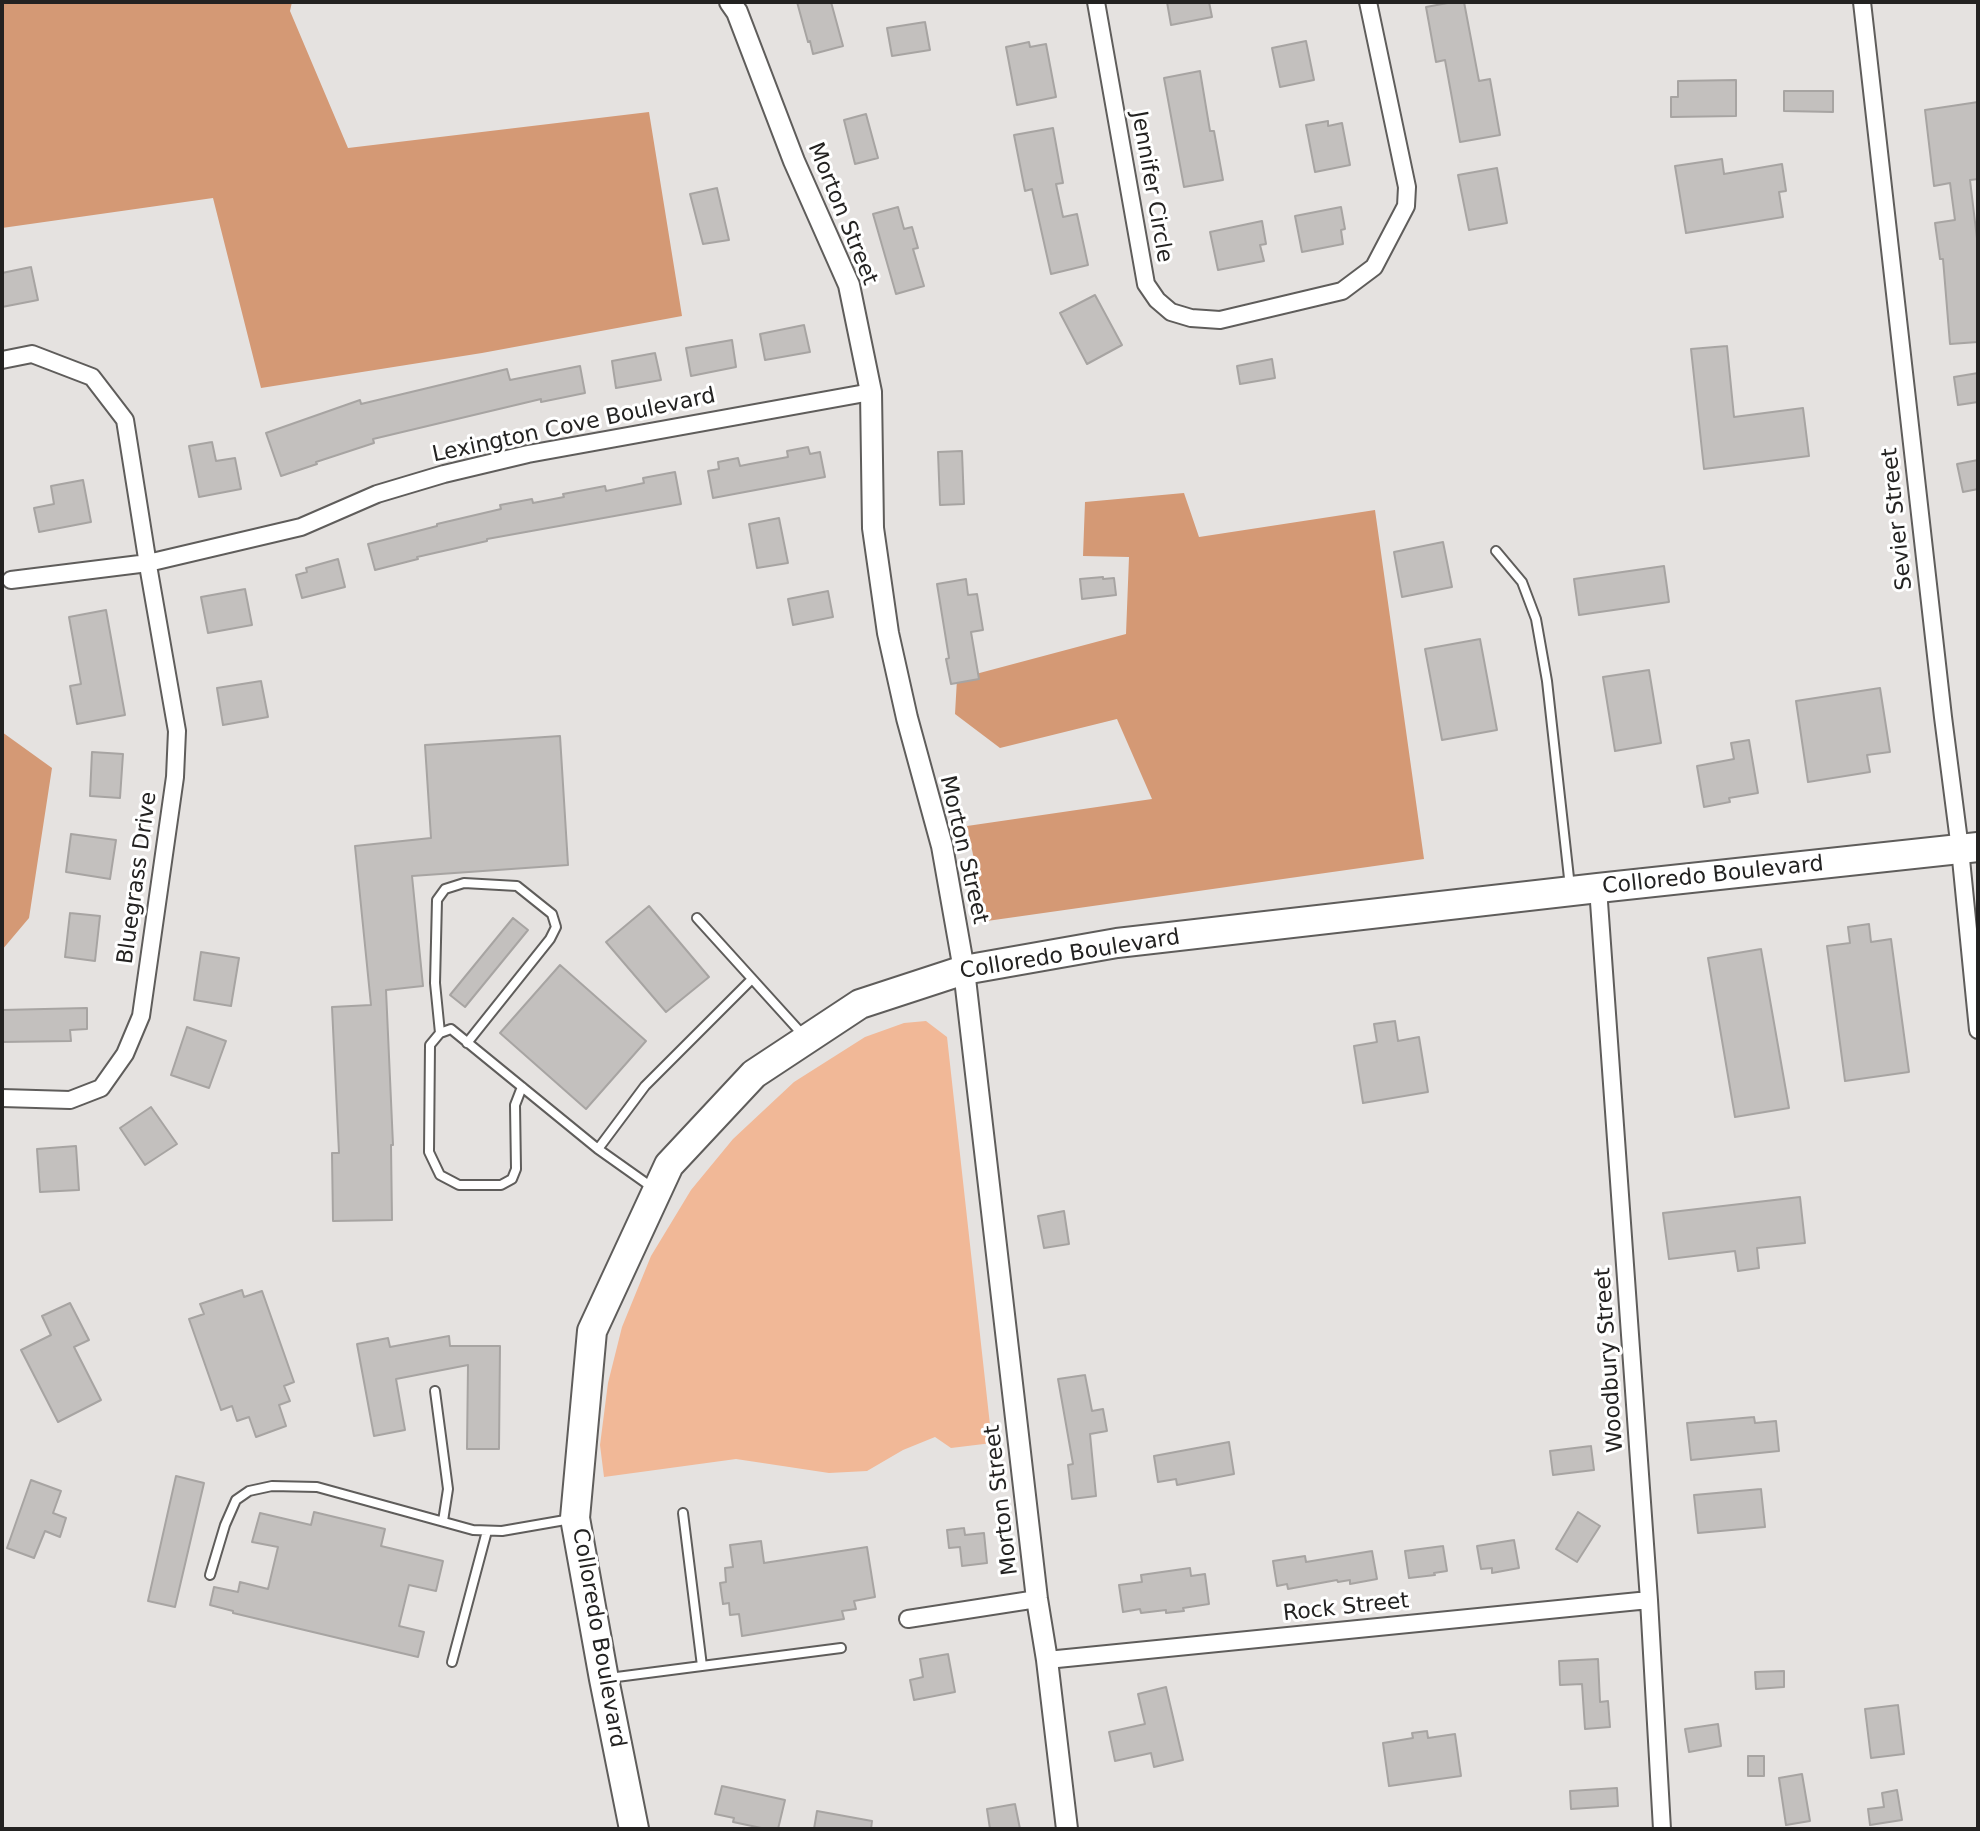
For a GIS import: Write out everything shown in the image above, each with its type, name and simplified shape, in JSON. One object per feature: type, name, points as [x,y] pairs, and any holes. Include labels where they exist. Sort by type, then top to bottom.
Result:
[{"type":"highway","name":"Colloredo Boulevard","points":[[634,1829],[575,1518],[592,1331],[669,1165],[754,1074],[860,1004],[964,970],[1117,943],[1969,848]]},
{"type":"street","name":"Morton Street","points":[[730,2],[737,12],[794,161],[849,285],[871,392],[873,528],[888,633],[907,718],[942,846],[964,970],[1037,1599],[1067,1829]]},
{"type":"street","name":"Jennifer Circle","points":[[1096,2],[1146,284],[1157,300],[1171,312],[1191,318],[1220,320],[1342,291],[1374,267],[1406,206],[1407,187],[1368,2]]},
{"type":"street","name":"Sevier Street","points":[[1862,2],[1943,717],[1969,848],[1978,1030]]},
{"type":"street","name":"Bluegrass Drive","points":[[2,360],[32,354],[92,377],[125,420],[177,731],[175,777],[141,1016],[125,1054],[101,1088],[70,1100],[2,1098]]},
{"type":"street","name":"Lexington Cove Boulevard","points":[[11,580],[148,563],[301,527],[377,494],[528,454],[871,392]]},
{"type":"street","name":"Woodbury Street","points":[[1598,888],[1649,1600],[1662,1829]]},
{"type":"street","points":[[908,1619],[1037,1599]]},
{"type":"street","name":"Rock Street","points":[[1047,1660],[1649,1600]]},
{"type":"lane","points":[[1496,551],[1522,582],[1536,619],[1547,681],[1570,891]]},
{"type":"lane","points":[[440,1033],[435,983],[437,900],[445,889],[464,883],[517,886],[552,914],[556,927],[550,939],[467,1043]]},
{"type":"lane","points":[[697,918],[806,1039]]},
{"type":"lane","points":[[598,1149],[645,1086],[752,979]]},
{"type":"lane","points":[[522,1087],[515,1105],[516,1169],[512,1179],[501,1185],[459,1185],[440,1175],[429,1152],[430,1045],[440,1033],[451,1029],[598,1149],[657,1190]]},
{"type":"lane","points":[[435,1391],[448,1489],[443,1521]]},
{"type":"lane","points":[[210,1575],[236,1500],[249,1491],[272,1486],[317,1487],[473,1530],[502,1531],[575,1518]]},
{"type":"lane","points":[[683,1513],[702,1666]]},
{"type":"lane","points":[[452,1662],[487,1531]]},
{"type":"lane","points":[[604,1679],[841,1648]]},
{"type":"shaded area","points":[[2,2],[292,2],[290,11],[348,148],[649,112],[682,316],[482,353],[261,388],[213,198],[2,228]]},
{"type":"shaded area","points":[[1184,493],[1199,537],[1375,510],[1424,859],[987,921],[967,826],[1152,799],[1117,719],[1000,748],[955,714],[957,679],[1126,634],[1129,557],[1083,556],[1085,502]]},
{"type":"shaded area","points":[[2,732],[52,768],[29,918],[2,950]]},
{"type":"shaded area","points":[[926,1021],[947,1037],[992,1443],[951,1448],[935,1437],[903,1450],[867,1471],[829,1473],[736,1459],[604,1477],[600,1445],[608,1383],[622,1327],[651,1256],[691,1190],[733,1139],[794,1082],[865,1037],[904,1023]]},
{"type":"building","points":[[797,2],[831,2],[843,46],[813,54]]},
{"type":"building","points":[[1167,2],[1209,2],[1212,17],[1171,25]]},
{"type":"building","points":[[1464,2],[1479,81],[1490,79],[1500,135],[1460,142],[1445,60],[1436,62],[1426,7]]},
{"type":"building","points":[[925,22],[930,50],[892,56],[887,28]]},
{"type":"building","points":[[1306,41],[1314,80],[1280,87],[1272,48]]},
{"type":"building","points":[[1029,42],[1030,47],[1046,44],[1056,97],[1017,105],[1006,47]]},
{"type":"building","points":[[1200,71],[1210,131],[1214,131],[1223,180],[1184,187],[1164,78]]},
{"type":"building","points":[[1736,80],[1736,116],[1671,117],[1671,97],[1678,97],[1678,81]]},
{"type":"building","points":[[1784,91],[1833,91],[1833,112],[1784,111]]},
{"type":"building","points":[[1978,102],[1978,179],[1970,180],[1978,247],[1978,342],[1950,344],[1943,259],[1940,259],[1935,223],[1955,220],[1950,183],[1934,186],[1925,110]]},
{"type":"building","points":[[866,114],[878,158],[855,164],[844,120]]},
{"type":"building","points":[[1328,121],[1328,126],[1342,123],[1350,165],[1315,172],[1306,125]]},
{"type":"building","points":[[1053,128],[1063,183],[1056,184],[1063,217],[1077,214],[1088,265],[1051,274],[1032,189],[1025,191],[1014,135]]},
{"type":"building","points":[[1722,159],[1724,174],[1782,164],[1786,191],[1779,192],[1783,217],[1686,233],[1675,166]]},
{"type":"building","points":[[1497,168],[1507,223],[1469,230],[1458,175]]},
{"type":"building","points":[[717,188],[729,240],[703,244],[690,194]]},
{"type":"building","points":[[898,207],[904,229],[912,227],[918,248],[913,249],[924,286],[896,294],[873,214]]},
{"type":"building","points":[[1341,207],[1345,229],[1341,230],[1343,244],[1302,252],[1295,216]]},
{"type":"building","points":[[1262,221],[1266,244],[1260,245],[1264,261],[1218,270],[1210,232]]},
{"type":"building","points":[[31,267],[38,300],[2,307],[2,273]]},
{"type":"building","points":[[1095,295],[1122,345],[1087,364],[1060,313]]},
{"type":"building","points":[[804,325],[810,352],[765,360],[760,334]]},
{"type":"building","points":[[732,340],[736,367],[691,376],[686,348]]},
{"type":"building","points":[[1727,346],[1734,417],[1803,408],[1809,456],[1704,469],[1691,349]]},
{"type":"building","points":[[655,353],[661,380],[616,388],[612,361]]},
{"type":"building","points":[[1272,359],[1275,378],[1240,384],[1237,366]]},
{"type":"building","points":[[580,366],[585,393],[541,402],[541,399],[373,439],[374,443],[281,476],[266,433],[360,400],[361,404],[507,369],[510,380]]},
{"type":"building","points":[[1978,373],[1978,402],[1958,405],[1954,377]]},
{"type":"building","points":[[212,442],[216,461],[235,458],[241,489],[199,497],[189,446]]},
{"type":"building","points":[[808,447],[810,454],[820,452],[825,477],[713,498],[708,471],[719,469],[718,462],[738,458],[740,466],[788,457],[787,451]]},
{"type":"building","points":[[962,451],[964,504],[940,505],[938,452]]},
{"type":"building","points":[[1978,460],[1978,489],[1963,492],[1957,464]]},
{"type":"building","points":[[675,472],[681,504],[487,539],[375,570],[368,544],[501,509],[500,505],[532,499],[533,503],[605,486],[606,491],[644,483],[643,478]]},
{"type":"building","points":[[83,480],[91,522],[39,532],[34,508],[54,504],[51,486]]},
{"type":"building","points":[[779,518],[788,563],[757,568],[749,524]]},
{"type":"building","points":[[1443,542],[1452,587],[1402,597],[1394,552]]},
{"type":"building","points":[[338,559],[345,587],[302,598],[296,575],[307,572],[306,568]]},
{"type":"building","points":[[1664,566],[1669,602],[1579,615],[1574,579]]},
{"type":"building","points":[[1114,578],[1116,595],[1082,599],[1080,579]]},
{"type":"building","points":[[966,579],[968,595],[977,594],[983,630],[971,632],[979,679],[951,684],[937,584]]},
{"type":"building","points":[[245,589],[252,625],[208,633],[201,597]]},
{"type":"building","points":[[828,591],[833,617],[793,625],[788,599]]},
{"type":"building","points":[[106,610],[125,715],[77,724],[70,686],[81,684],[69,617]]},
{"type":"building","points":[[1480,639],[1497,730],[1442,740],[1425,649]]},
{"type":"building","points":[[1649,670],[1661,743],[1615,751],[1603,677]]},
{"type":"building","points":[[261,681],[268,717],[223,725],[217,688]]},
{"type":"building","points":[[1880,688],[1890,752],[1867,755],[1870,772],[1808,782],[1796,701]]},
{"type":"building","points":[[560,736],[568,865],[412,876],[423,986],[386,990],[393,1145],[392,1220],[333,1221],[332,1153],[339,1153],[332,1007],[371,1005],[355,846],[431,838],[425,745]]},
{"type":"building","points":[[1749,740],[1758,793],[1729,798],[1730,802],[1704,807],[1697,766],[1734,759],[1731,743]]},
{"type":"building","points":[[92,752],[123,754],[120,798],[90,796]]},
{"type":"building","points":[[71,834],[116,840],[110,879],[66,872]]},
{"type":"building","points":[[649,906],[709,977],[666,1012],[606,942]]},
{"type":"building","points":[[70,913],[100,916],[95,961],[65,957]]},
{"type":"building","points":[[513,918],[528,930],[465,1007],[450,995]]},
{"type":"building","points":[[1869,924],[1871,942],[1891,939],[1909,1072],[1845,1081],[1827,946],[1850,943],[1848,927]]},
{"type":"building","points":[[1761,949],[1789,1108],[1735,1117],[1708,958]]},
{"type":"building","points":[[201,952],[239,958],[231,1006],[194,1000]]},
{"type":"building","points":[[560,965],[646,1041],[586,1109],[500,1033]]},
{"type":"building","points":[[87,1008],[87,1029],[70,1030],[71,1041],[2,1042],[2,1010]]},
{"type":"building","points":[[1395,1021],[1398,1041],[1419,1037],[1428,1092],[1363,1103],[1354,1046],[1377,1042],[1374,1024]]},
{"type":"building","points":[[187,1027],[226,1041],[209,1088],[171,1075]]},
{"type":"building","points":[[151,1107],[177,1144],[145,1165],[120,1128]]},
{"type":"building","points":[[76,1146],[79,1190],[40,1192],[37,1149]]},
{"type":"building","points":[[1800,1197],[1805,1243],[1757,1248],[1759,1268],[1738,1271],[1735,1251],[1669,1259],[1663,1213]]},
{"type":"building","points":[[1064,1211],[1069,1244],[1044,1248],[1038,1216]]},
{"type":"building","points":[[242,1290],[244,1297],[262,1291],[294,1382],[284,1386],[290,1401],[279,1405],[286,1426],[256,1437],[249,1417],[237,1421],[232,1406],[221,1410],[189,1319],[204,1314],[200,1304]]},
{"type":"building","points":[[70,1303],[89,1340],[74,1347],[101,1400],[58,1422],[21,1350],[51,1335],[42,1316]]},
{"type":"building","points":[[449,1336],[450,1346],[500,1346],[499,1449],[467,1449],[468,1365],[396,1379],[405,1430],[374,1436],[357,1344],[388,1338],[390,1347]]},
{"type":"building","points":[[1085,1375],[1092,1411],[1103,1409],[1107,1431],[1090,1434],[1096,1496],[1072,1499],[1068,1465],[1073,1464],[1058,1379]]},
{"type":"building","points":[[1754,1417],[1755,1423],[1776,1421],[1779,1451],[1691,1460],[1687,1423]]},
{"type":"building","points":[[1229,1442],[1234,1474],[1177,1485],[1176,1479],[1158,1482],[1154,1456]]},
{"type":"building","points":[[1591,1446],[1594,1470],[1553,1475],[1550,1451]]},
{"type":"building","points":[[176,1476],[204,1483],[175,1607],[148,1601]]},
{"type":"building","points":[[31,1480],[61,1491],[53,1513],[66,1518],[60,1537],[45,1531],[34,1558],[7,1548]]},
{"type":"building","points":[[1761,1489],[1765,1527],[1698,1533],[1694,1495]]},
{"type":"building","points":[[314,1512],[385,1529],[381,1546],[443,1561],[436,1591],[409,1585],[399,1626],[424,1632],[418,1657],[210,1605],[214,1587],[238,1592],[240,1582],[268,1589],[278,1547],[252,1542],[260,1513],[311,1525]]},
{"type":"building","points":[[1578,1512],[1600,1526],[1577,1562],[1556,1549]]},
{"type":"building","points":[[964,1528],[965,1535],[984,1533],[987,1563],[962,1566],[960,1547],[949,1548],[947,1530]]},
{"type":"building","points":[[1514,1540],[1519,1568],[1492,1573],[1492,1568],[1481,1569],[1477,1546]]},
{"type":"building","points":[[761,1541],[764,1563],[867,1547],[875,1597],[854,1601],[856,1609],[842,1611],[844,1619],[742,1636],[739,1614],[730,1615],[729,1603],[723,1604],[720,1583],[726,1582],[725,1568],[733,1567],[730,1545]]},
{"type":"building","points":[[1443,1546],[1447,1571],[1409,1578],[1405,1551]]},
{"type":"building","points":[[1372,1551],[1377,1579],[1350,1584],[1350,1580],[1337,1580],[1288,1589],[1287,1584],[1277,1586],[1273,1561],[1305,1556],[1306,1562]]},
{"type":"building","points":[[1190,1568],[1191,1576],[1205,1574],[1209,1604],[1166,1613],[1166,1610],[1141,1613],[1140,1609],[1123,1612],[1119,1585],[1142,1582],[1141,1575]]},
{"type":"building","points":[[948,1654],[955,1692],[914,1700],[910,1680],[923,1677],[920,1659]]},
{"type":"building","points":[[1598,1659],[1600,1702],[1608,1701],[1610,1727],[1585,1729],[1582,1684],[1560,1685],[1559,1661]]},
{"type":"building","points":[[1784,1671],[1784,1687],[1756,1689],[1755,1672]]},
{"type":"building","points":[[1166,1687],[1183,1760],[1154,1767],[1151,1753],[1115,1761],[1109,1732],[1145,1724],[1138,1694]]},
{"type":"building","points":[[1898,1705],[1904,1754],[1871,1758],[1865,1709]]},
{"type":"building","points":[[1718,1724],[1721,1746],[1689,1752],[1685,1729]]},
{"type":"building","points":[[1427,1731],[1428,1738],[1455,1734],[1461,1776],[1389,1786],[1383,1743],[1413,1738],[1412,1733]]},
{"type":"building","points":[[1748,1756],[1764,1756],[1764,1776],[1748,1776]]},
{"type":"building","points":[[1802,1774],[1810,1821],[1786,1825],[1779,1778]]},
{"type":"building","points":[[722,1786],[785,1800],[778,1829],[733,1822],[734,1818],[715,1814]]},
{"type":"building","points":[[1617,1788],[1618,1806],[1571,1809],[1570,1791]]},
{"type":"building","points":[[1897,1790],[1902,1820],[1870,1825],[1868,1809],[1884,1807],[1882,1793]]},
{"type":"building","points":[[1015,1804],[1020,1829],[990,1829],[987,1809]]},
{"type":"building","points":[[817,1811],[872,1821],[871,1829],[814,1829]]}]
